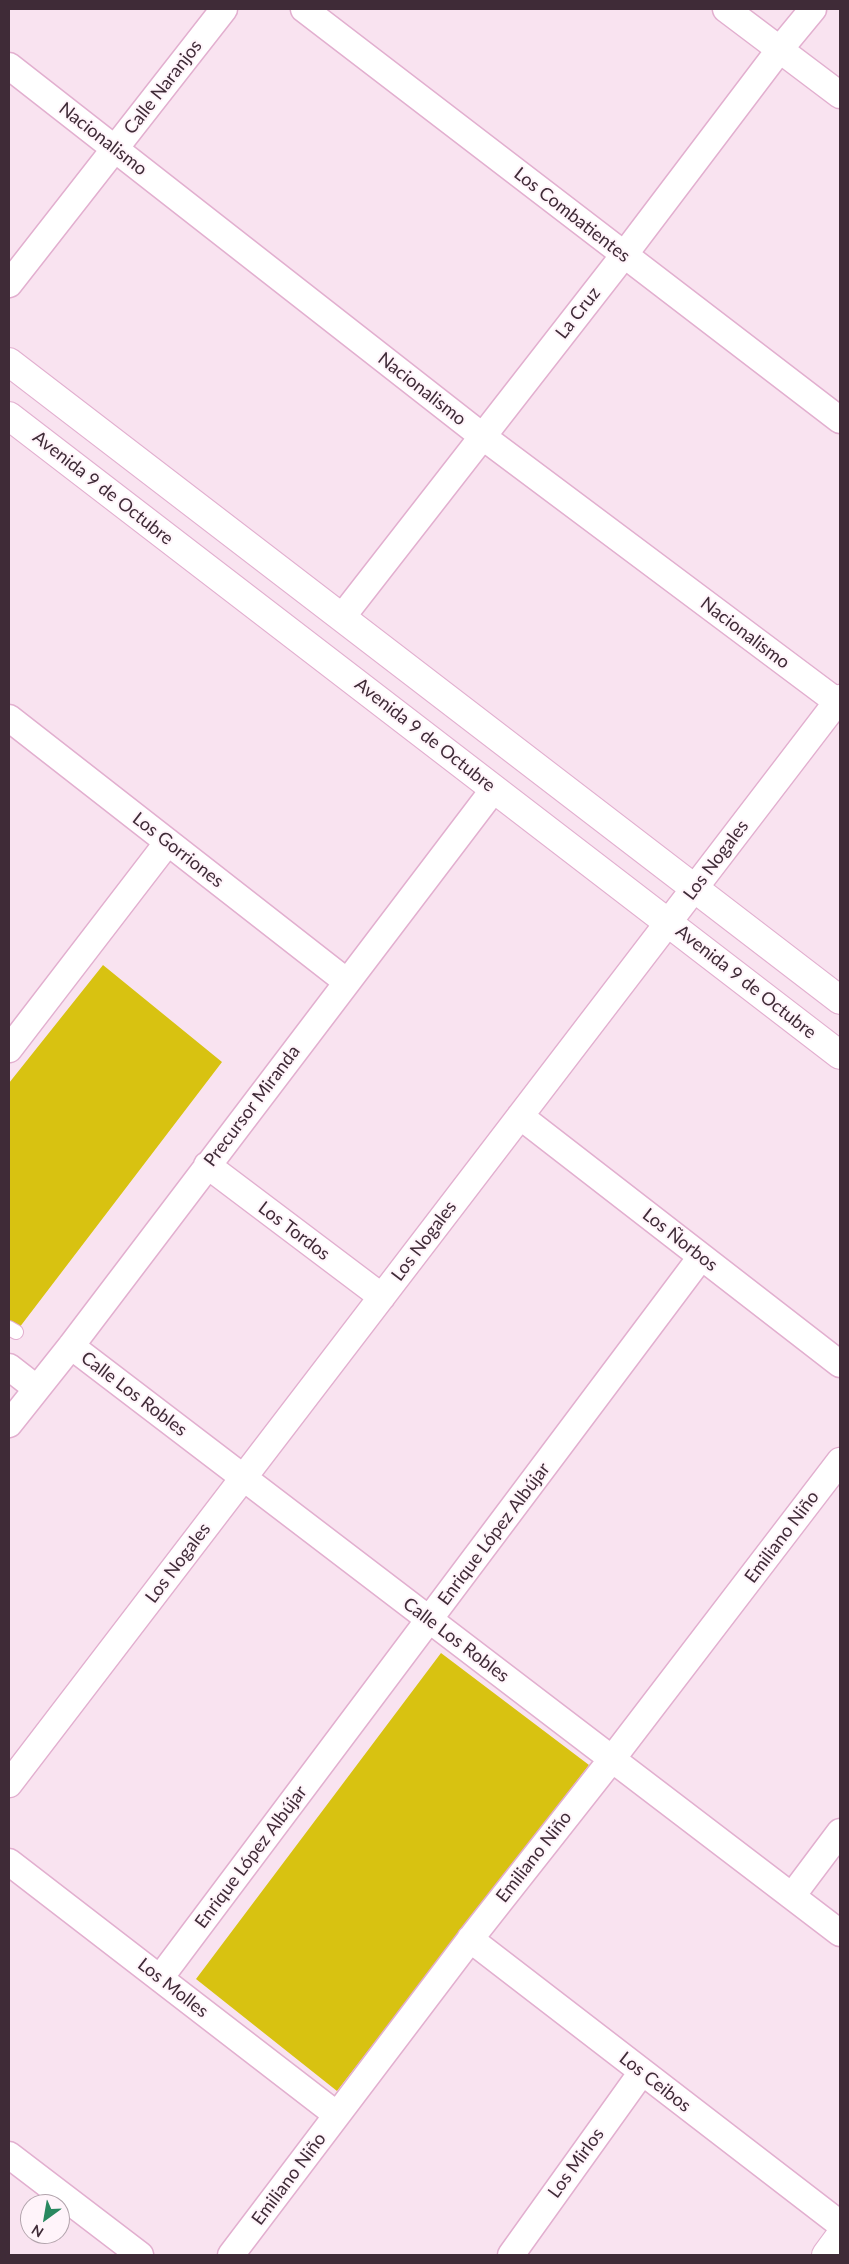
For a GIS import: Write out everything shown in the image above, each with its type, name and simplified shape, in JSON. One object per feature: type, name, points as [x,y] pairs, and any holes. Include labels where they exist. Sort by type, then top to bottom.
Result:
[{"type":"street","name":"Calle Naranjos","points":[[9,284],[224,9]]},
{"type":"street","name":"Los Combatientes","points":[[304,9],[840,420]]},
{"type":"street","points":[[726,9],[840,95]]},
{"type":"street","name":"La Cruz","points":[[342,617],[624,255],[780,49],[813,9]]},
{"type":"street","name":"Nacionalismo","points":[[9,66],[482,436],[839,701]]},
{"type":"street","points":[[9,362],[840,1000]]},
{"type":"street","name":"Avenida 9 de Octubre","points":[[9,416],[840,1055]]},
{"type":"street","name":"Los Nogales","points":[[9,1784],[839,701]]},
{"type":"street","name":"Los Gorriones","points":[[9,718],[347,982]]},
{"type":"street","name":"Precursor Miranda","points":[[9,1424],[71,1346],[494,789]]},
{"type":"street","points":[[9,1049],[168,842]]},
{"type":"street","name":"Los Ñorbos","points":[[520,1116],[840,1364]]},
{"type":"street","name":"Los Tordos","points":[[207,1165],[382,1297]]},
{"type":"street","name":"Enrique López Albújar","points":[[160,1978],[701,1257]]},
{"type":"street","name":"Calle Los Robles","points":[[71,1346],[840,1933]]},
{"type":"street","points":[[9,1367],[36,1388]]},
{"type":"street","name":"Emiliano Niño","points":[[231,2255],[470,1939],[612,1759],[840,1461]]},
{"type":"street","points":[[792,1896],[840,1832]]},
{"type":"street","name":"Los Molles","points":[[9,1862],[337,2115]]},
{"type":"street","name":"Los Ceibos","points":[[470,1939],[840,2224]]},
{"type":"street","name":"Los Mirlos","points":[[511,2255],[642,2072]]},
{"type":"street","points":[[9,2155],[140,2255]]},
{"type":"street","points":[[826,2255],[840,2236]]},
{"type":"shaded area","points":[[103,965],[222,1062],[16,1332],[9,1326],[9,1083]]},
{"type":"shaded area","points":[[441,1653],[589,1765],[337,2091],[196,1979]]}]
